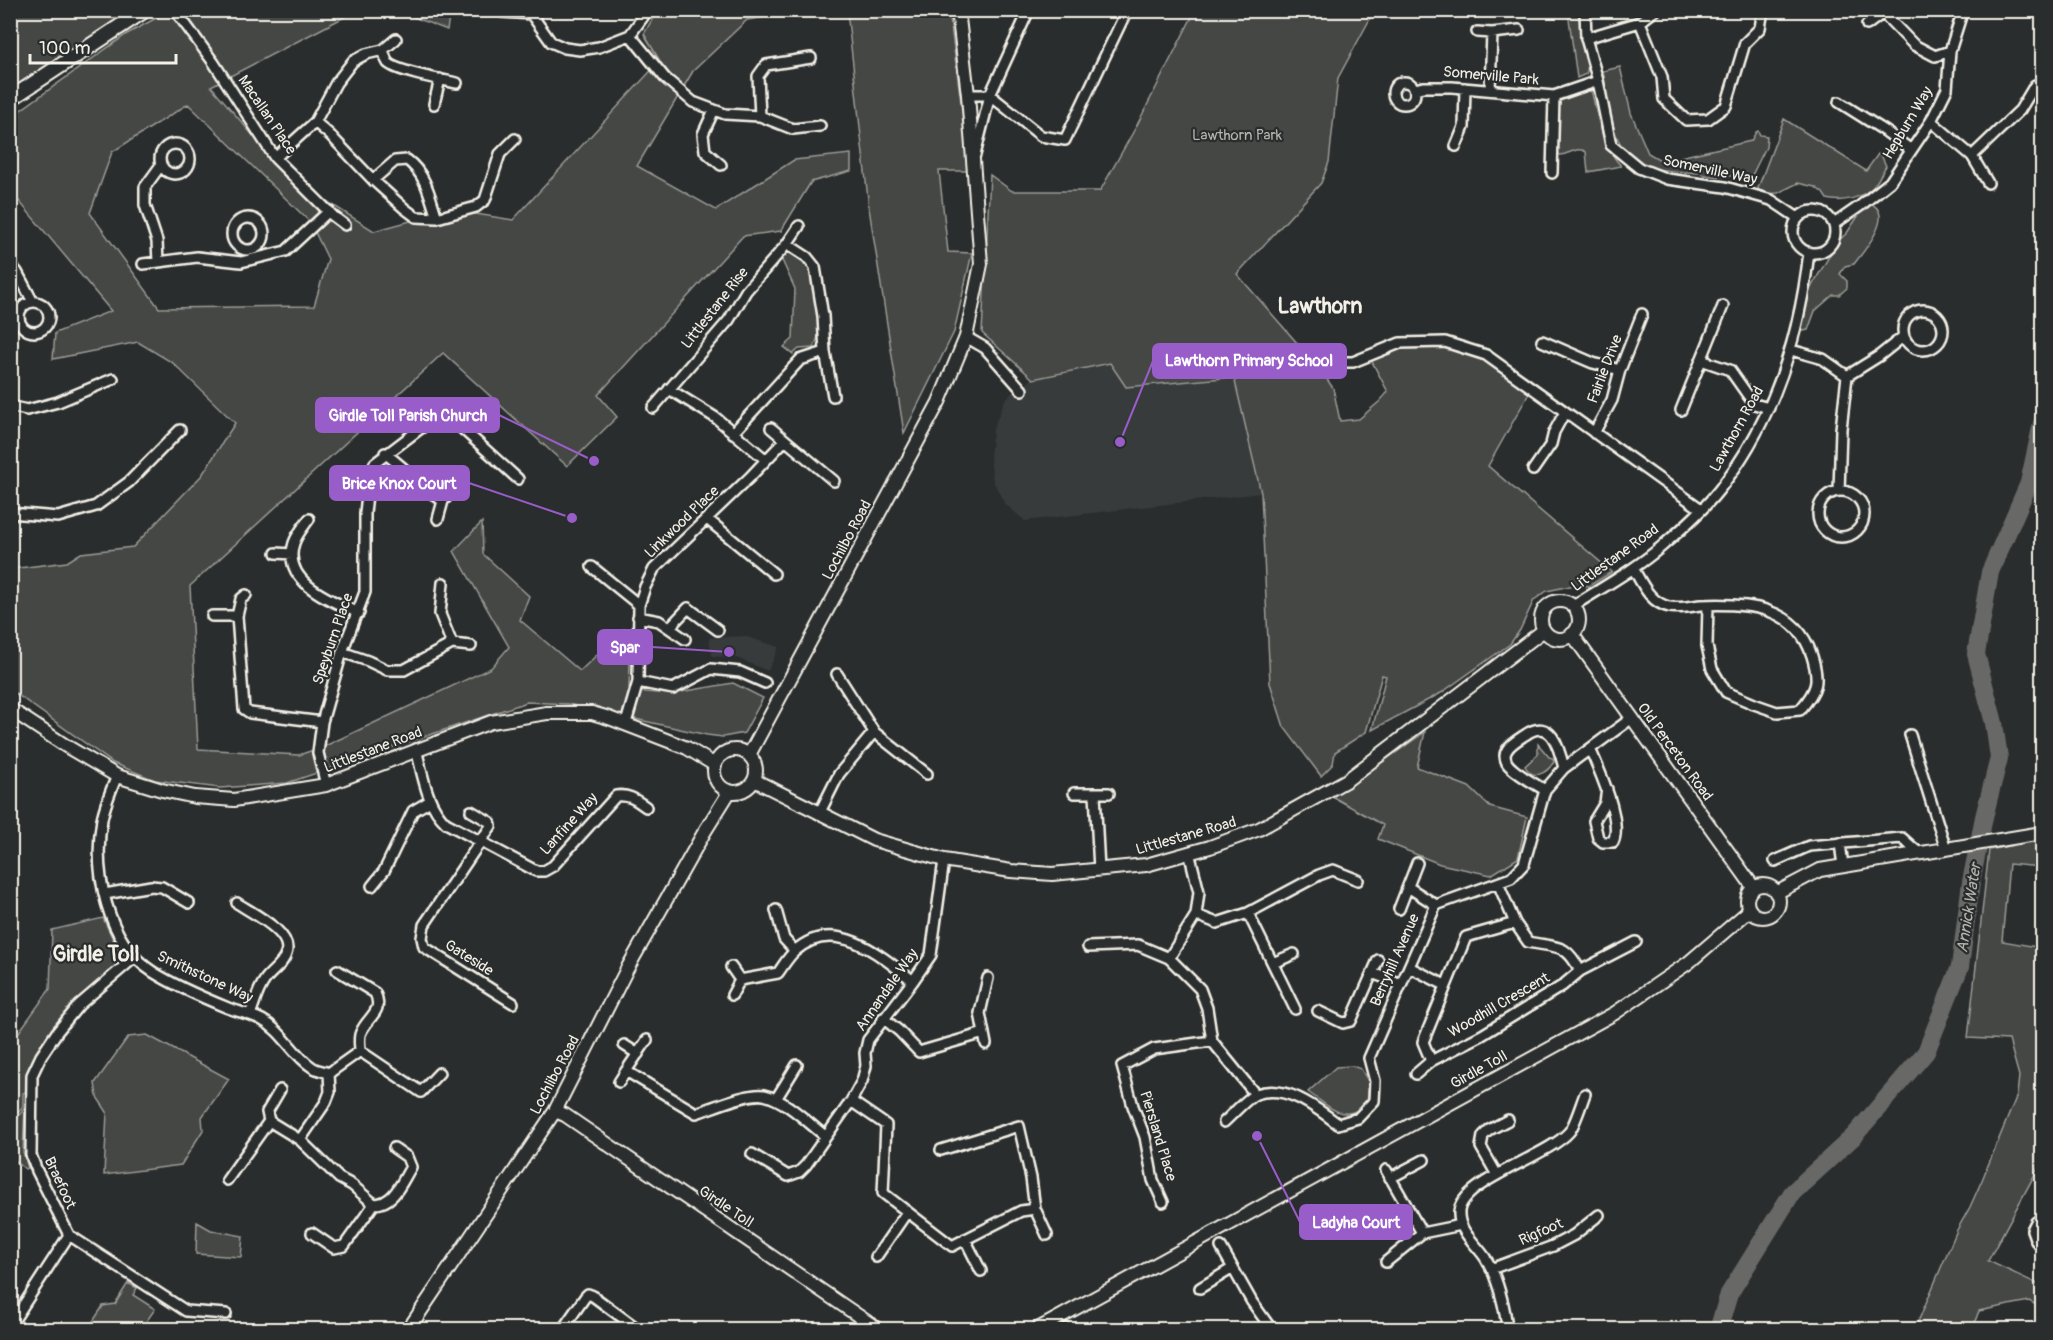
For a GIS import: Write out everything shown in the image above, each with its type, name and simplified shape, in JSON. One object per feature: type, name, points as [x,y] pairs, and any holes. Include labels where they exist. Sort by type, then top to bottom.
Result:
[{"type":"main road","points":[[10,99],[145,10]]},
{"type":"street","name":"Macallan Place","points":[[176,10],[214,63],[275,158],[345,225]]},
{"type":"street","points":[[502,12],[531,12],[551,42],[573,50],[599,47],[630,35],[644,17],[646,10]]},
{"type":"street","name":"Lochilbo Road","points":[[748,755],[939,402],[966,337],[981,264],[968,94],[958,10]]},
{"type":"street","points":[[973,163],[990,94],[1029,10]]},
{"type":"street","points":[[968,94],[990,94],[1041,136],[1065,140],[1127,10]]},
{"type":"street","name":"Somerville Way","points":[[1585,10],[1586,38],[1598,81],[1611,145],[1639,168],[1667,179],[1725,186],[1771,200],[1798,218]]},
{"type":"street","points":[[1586,38],[1640,22],[1656,10]]},
{"type":"street","points":[[1640,22],[1662,77],[1665,99],[1686,120],[1708,119],[1726,106],[1745,43],[1760,28],[1763,10]]},
{"type":"street","name":"Hepburn Way","points":[[1834,224],[1890,182],[1931,121],[1947,89],[1950,51],[1963,10]]},
{"type":"street","points":[[1867,25],[1883,13],[1914,45],[1935,56],[1950,51]]},
{"type":"street","points":[[1478,32],[1519,30]]},
{"type":"street","points":[[1490,90],[1492,33]]},
{"type":"street","points":[[630,35],[664,78],[693,102],[725,114],[760,116],[793,129],[820,126]]},
{"type":"street","points":[[275,158],[315,122],[336,83],[353,61],[366,54],[383,50],[396,39]]},
{"type":"street","points":[[383,50],[386,61],[392,66],[457,83]]},
{"type":"street","points":[[760,116],[758,76],[766,65],[810,58]]},
{"type":"street","points":[[434,104],[440,79]]},
{"type":"street","name":"Somerville Park","points":[[1415,89],[1423,87],[1465,88],[1554,96],[1598,81]]},
{"type":"street","points":[[1972,156],[2020,110],[2035,85]]},
{"type":"street","points":[[1456,146],[1464,127],[1465,88]]},
{"type":"street","points":[[1552,173],[1554,96]]},
{"type":"street","points":[[1839,102],[1911,150]]},
{"type":"street","points":[[714,110],[703,134],[705,151],[722,165]]},
{"type":"street","points":[[1931,121],[1972,156],[1988,183]]},
{"type":"street","points":[[315,122],[373,180],[416,217],[437,218],[476,207],[486,200],[500,154],[515,139]]},
{"type":"street","points":[[373,180],[394,161],[407,160],[417,167],[422,176],[437,218]]},
{"type":"street","points":[[158,262],[157,241],[145,205],[145,187],[161,165]]},
{"type":"street","points":[[143,264],[197,257],[241,262],[286,251],[329,211]]},
{"type":"street","points":[[1820,212],[1831,219],[1834,224],[1834,238],[1830,246],[1824,250],[1809,252],[1798,245],[1794,237],[1798,218],[1806,213],[1820,212]]},
{"type":"street","name":"Littlestane Rise","points":[[653,408],[729,320],[746,291],[800,226]]},
{"type":"street","points":[[787,244],[807,257],[815,267],[823,316],[825,352],[833,396]]},
{"type":"street","points":[[241,262],[243,249]]},
{"type":"street","name":"Lawthorn Road","points":[[1701,509],[1725,483],[1769,408],[1791,350],[1806,283],[1809,252]]},
{"type":"street","points":[[10,264],[17,272],[33,302]]},
{"type":"street","points":[[33,302],[40,304],[48,312],[47,324],[38,331],[27,330],[15,318],[28,303],[33,302]]},
{"type":"street","points":[[1681,410],[1723,306]]},
{"type":"street","points":[[1920,310],[1936,315],[1942,325],[1940,341],[1932,349],[1915,349],[1904,336],[1906,320],[1920,310]]},
{"type":"street","name":"Fairlie Drive","points":[[1594,433],[1612,400],[1620,370],[1642,314]]},
{"type":"street","points":[[1847,376],[1879,356],[1904,336]]},
{"type":"street","points":[[966,337],[986,348],[1022,390]]},
{"type":"street","points":[[1542,341],[1593,363],[1620,370]]},
{"type":"street","points":[[1323,362],[1353,362],[1400,343],[1445,342],[1486,356],[1701,509]]},
{"type":"street","points":[[1791,350],[1823,358],[1847,376]]},
{"type":"street","points":[[733,433],[800,360],[825,352]]},
{"type":"street","points":[[1701,360],[1730,370],[1754,404],[1769,408]]},
{"type":"street","points":[[1839,491],[1841,429],[1847,376]]},
{"type":"street","points":[[10,406],[27,410],[58,402],[112,379]]},
{"type":"street","points":[[669,388],[716,418],[765,459]]},
{"type":"street","points":[[1533,470],[1551,444],[1554,432],[1565,412]]},
{"type":"street","name":"Speyburn Place","points":[[326,785],[318,753],[322,722],[342,652],[359,613],[365,592],[365,513],[369,476],[375,463],[385,453],[425,425],[456,423],[518,479]]},
{"type":"street","points":[[771,428],[834,482]]},
{"type":"street","points":[[10,513],[58,517],[96,506],[129,482],[180,430]]},
{"type":"street","name":"Linkwood Place","points":[[626,723],[638,682],[639,605],[654,569],[750,477],[785,440]]},
{"type":"street","points":[[385,453],[403,468],[410,482],[428,490],[443,501]]},
{"type":"street","points":[[438,519],[443,501],[456,487]]},
{"type":"street","points":[[1839,491],[1847,492],[1857,498],[1864,513],[1860,526],[1847,536],[1831,534],[1822,526],[1819,519],[1821,502],[1832,493],[1839,491]]},
{"type":"street","name":"Littlestane Road","points":[[1573,606],[1633,568],[1660,547],[1701,509]]},
{"type":"street","points":[[309,519],[299,533],[292,554],[297,574],[308,585],[334,602],[359,613]]},
{"type":"street","points":[[707,519],[774,574]]},
{"type":"street","points":[[276,553],[292,554]]},
{"type":"street","points":[[592,567],[639,605]]},
{"type":"street","points":[[1633,568],[1651,598],[1669,607],[1708,605],[1732,604],[1773,610],[1793,626],[1808,646],[1817,674],[1812,696],[1800,710],[1777,712],[1726,692],[1713,669],[1707,646],[1708,605]]},
{"type":"street","points":[[443,583],[440,614],[452,644]]},
{"type":"street","points":[[246,595],[241,599],[237,616],[244,709],[250,713],[322,722]]},
{"type":"street","points":[[1561,601],[1573,606],[1579,618],[1572,634],[1556,638],[1544,630],[1541,618],[1543,611],[1550,604],[1561,601]]},
{"type":"street","points":[[670,627],[688,608],[718,630]]},
{"type":"street","points":[[213,616],[237,616]]},
{"type":"street","points":[[638,617],[659,621],[685,639]]},
{"type":"street","name":"Littlestane Road","points":[[754,780],[874,840],[944,860],[1011,872],[1052,874],[1146,865],[1259,830],[1347,780],[1544,630]]},
{"type":"street","name":"Old Perceton Road","points":[[1572,634],[1754,888]]},
{"type":"street","points":[[342,652],[387,670],[404,670],[452,644],[471,646]]},
{"type":"street","points":[[638,682],[673,689],[711,669],[740,672],[765,683]]},
{"type":"street","points":[[837,674],[874,732],[927,774]]},
{"type":"street","name":"Littlestane Road","points":[[10,709],[117,776],[162,790],[195,797],[234,800],[326,785],[491,722],[547,713],[592,713],[626,723],[718,760]]},
{"type":"street","name":"Berryhill Avenue","points":[[1255,1094],[1279,1092],[1305,1100],[1338,1124],[1358,1118],[1374,1101],[1375,1081],[1369,1058],[1436,905],[1511,878],[1524,864],[1545,790],[1564,768],[1632,718]]},
{"type":"street","points":[[1545,790],[1509,765],[1505,757],[1505,752],[1509,747],[1532,730],[1546,731],[1557,746],[1564,768]]},
{"type":"street","points":[[819,814],[839,774],[874,732]]},
{"type":"street","points":[[1910,735],[1946,849]]},
{"type":"street","points":[[416,749],[430,801],[437,815],[446,823],[481,841]]},
{"type":"street","points":[[1590,749],[1607,789],[1616,826],[1615,838],[1613,842],[1608,843],[1598,838],[1594,821],[1605,803],[1607,789]]},
{"type":"street","points":[[738,750],[748,755],[756,767],[754,780],[747,788],[740,791],[725,788],[716,779],[718,760],[727,751],[738,750]]},
{"type":"street","name":"Smithstone Way","points":[[117,776],[107,801],[100,837],[100,862],[105,894],[117,931],[135,957],[154,973],[229,1008],[262,1020],[275,1029],[312,1068],[329,1073]]},
{"type":"street","name":"Lochlibo Road","points":[[408,1329],[555,1111],[627,969],[709,824],[725,788]]},
{"type":"street","points":[[1074,793],[1109,793]]},
{"type":"street","points":[[1095,793],[1099,870]]},
{"type":"street","name":"Lanfine Way","points":[[481,841],[536,871],[544,871],[553,866],[616,796],[631,797],[646,807]]},
{"type":"street","points":[[372,886],[384,871],[413,811],[430,801]]},
{"type":"street","name":"Gateside","points":[[471,811],[490,822],[491,826],[424,925],[422,938],[424,947],[513,1003]]},
{"type":"street","points":[[1776,892],[1821,870],[2043,833]]},
{"type":"street","points":[[1775,861],[1809,846],[1902,838],[1919,853]]},
{"type":"street","points":[[1840,843],[1843,866]]},
{"type":"street","points":[[1169,958],[1196,915],[1199,892],[1189,852]]},
{"type":"street","name":"Annandale Way","points":[[752,1154],[788,1176],[794,1175],[806,1165],[851,1101],[862,1081],[868,1040],[931,954],[944,860]]},
{"type":"street","points":[[1398,909],[1417,863]]},
{"type":"street","points":[[1196,915],[1217,923],[1248,913],[1319,875],[1333,870],[1346,873],[1358,880]]},
{"type":"street","points":[[1498,883],[1515,923],[1528,942],[1559,947],[1568,951],[1580,971]]},
{"type":"street","points":[[1764,885],[1776,892],[1778,908],[1770,916],[1758,916],[1750,910],[1747,901],[1754,888],[1764,885]]},
{"type":"street","points":[[105,894],[151,886],[162,887],[189,903]]},
{"type":"street","points":[[1408,887],[1436,905]]},
{"type":"street","points":[[237,903],[280,933],[286,940],[286,954],[265,980],[250,1015]]},
{"type":"street","points":[[776,909],[784,939],[795,951]]},
{"type":"street","name":"Girdle Toll","points":[[1036,1329],[1615,1013],[1688,963],[1750,910]]},
{"type":"street","points":[[1248,913],[1295,1009]]},
{"type":"street","name":"Woodhill Crescent","points":[[1431,1062],[1423,1042],[1466,937],[1515,923]]},
{"type":"street","points":[[732,994],[740,980],[778,973],[795,951],[809,942],[820,939],[836,938],[856,942],[875,951],[913,981]]},
{"type":"street","name":"Woodhill Crescent","points":[[1416,1074],[1431,1062],[1482,1035],[1562,986],[1580,971],[1636,942]]},
{"type":"street","points":[[1088,947],[1138,945],[1169,958],[1200,989],[1207,1008],[1212,1041],[1255,1094],[1224,1122]]},
{"type":"street","points":[[1273,963],[1294,954]]},
{"type":"street","name":"Braefoot","points":[[69,1235],[31,1155],[32,1075],[57,1032],[79,1005],[135,957]]},
{"type":"street","points":[[1318,1011],[1342,1023],[1351,1021],[1377,960]]},
{"type":"street","points":[[1409,967],[1445,985]]},
{"type":"street","points":[[731,968],[740,980]]},
{"type":"street","points":[[337,970],[375,993],[378,1000],[378,1007],[360,1033],[360,1051]]},
{"type":"street","points":[[1372,973],[1401,984]]},
{"type":"street","points":[[986,1044],[980,1013],[988,978]]},
{"type":"street","points":[[883,1018],[899,1030],[919,1052],[984,1033]]},
{"type":"street","points":[[619,1082],[647,1040]]},
{"type":"street","name":"Piersland Place","points":[[1163,1202],[1153,1180],[1146,1137],[1133,1106],[1122,1066],[1154,1049],[1212,1041]]},
{"type":"street","points":[[624,1045],[638,1054]]},
{"type":"street","points":[[360,1051],[421,1092],[439,1073]]},
{"type":"street","points":[[300,1140],[326,1102],[330,1092],[329,1073],[360,1051]]},
{"type":"street","points":[[776,1099],[797,1065]]},
{"type":"street","points":[[626,1071],[696,1113],[763,1094],[776,1099],[825,1136]]},
{"type":"street","points":[[280,1090],[267,1112],[269,1121],[300,1140],[339,1178],[352,1185],[374,1204],[390,1200],[411,1167],[407,1157],[394,1148]]},
{"type":"street","points":[[1507,1329],[1506,1315],[1487,1259],[1461,1225],[1459,1211],[1469,1193],[1497,1175],[1538,1154],[1569,1132],[1585,1094]]},
{"type":"street","points":[[851,1101],[886,1125],[883,1193],[952,1246],[1021,1210],[1035,1209]]},
{"type":"street","name":"Girdle Toll","points":[[555,1111],[565,1115],[879,1329]]},
{"type":"street","points":[[1497,1175],[1481,1147],[1483,1136],[1489,1130],[1508,1120]]},
{"type":"street","points":[[227,1180],[269,1121]]},
{"type":"street","points":[[941,1150],[1019,1126],[1031,1178],[1035,1209],[1047,1235]]},
{"type":"street","points":[[1422,1233],[1388,1174],[1424,1160]]},
{"type":"street","points":[[312,1233],[334,1248],[344,1246],[374,1204]]},
{"type":"street","points":[[876,1257],[907,1212]]},
{"type":"street","name":"Rigfoot","points":[[1491,1269],[1554,1246],[1574,1235],[1599,1215]]},
{"type":"street","points":[[2043,1218],[2036,1222],[2032,1230],[2036,1241],[2043,1245]]},
{"type":"street","points":[[1386,1262],[1422,1233],[1461,1225]]},
{"type":"street","points":[[10,1326],[69,1235],[186,1311],[226,1314]]},
{"type":"street","points":[[965,1239],[981,1271]]},
{"type":"street","points":[[1221,1247],[1252,1302],[1272,1329]]},
{"type":"street","points":[[1200,1288],[1233,1268]]},
{"type":"street","points":[[562,1329],[588,1294],[639,1329]]},
{"type":"shaded area","points":[[1110,363],[1127,387],[1234,377],[1261,493],[1025,521],[1005,504],[993,481],[990,456],[993,429],[1005,400],[1033,379]]},
{"type":"shaded area","points":[[744,636],[779,647],[768,671],[737,658],[712,656],[709,638]]},
{"type":"green space","points":[[11,11],[130,11],[47,67],[11,96]]},
{"type":"green space","points":[[169,11],[356,11],[211,86],[288,177],[374,231],[451,210],[513,220],[660,61],[644,34],[657,11],[804,11],[747,20],[693,71],[637,166],[716,210],[794,160],[851,154],[851,171],[811,182],[781,231],[743,236],[598,395],[617,417],[567,466],[443,353],[190,586],[198,749],[299,755],[325,746],[491,668],[509,647],[454,551],[482,522],[483,554],[529,596],[520,620],[580,671],[624,629],[631,636],[629,688],[669,694],[733,683],[763,698],[744,733],[723,737],[707,735],[568,704],[527,702],[287,783],[220,788],[155,780],[113,763],[11,690],[11,569],[67,562],[81,553],[133,547],[202,475],[235,423],[173,363],[138,342],[53,359],[55,333],[111,311],[14,195],[11,196],[11,117],[127,34]],"holes":[[[188,104],[310,222],[328,259],[314,306],[159,308],[90,213],[112,152]]]},
{"type":"green space","points":[[398,11],[450,11],[447,30]]},
{"type":"green space","points":[[847,11],[949,11],[970,171],[939,171],[948,252],[972,253],[954,332],[904,433],[869,208]]},
{"type":"green space","name":"Lawthorn Park","points":[[1195,11],[1382,11],[1371,17],[1338,78],[1329,162],[1321,183],[1237,274],[1319,368],[1333,388],[1340,421],[1359,419],[1388,392],[1369,356],[1400,343],[1445,342],[1486,355],[1532,388],[1488,466],[1612,572],[1589,586],[1570,586],[1547,591],[1534,600],[1520,630],[1510,644],[1441,693],[1372,730],[1386,676],[1382,675],[1366,732],[1335,752],[1333,764],[1321,776],[1284,727],[1270,683],[1261,493],[1234,377],[1126,387],[1110,363],[1033,379],[982,333],[990,175],[1012,191],[1100,191],[1136,127]]},
{"type":"green space","points":[[1568,11],[1578,11],[1588,67],[1586,74],[1577,78]]},
{"type":"green space","points":[[1620,67],[1631,113],[1648,153],[1662,161],[1751,141],[1758,131],[1760,135],[1767,136],[1766,147],[1752,175],[1711,176],[1662,170],[1642,165],[1633,159],[1625,151],[1615,131],[1603,71]]},
{"type":"green space","points":[[1589,90],[1592,93],[1605,141],[1621,166],[1588,172],[1586,152],[1583,150],[1560,155],[1555,151],[1560,101]]},
{"type":"green space","points":[[1784,119],[1866,171],[1878,154],[1886,166],[1873,187],[1852,199],[1827,199],[1815,187],[1798,183],[1778,193],[1761,194],[1758,188]]},
{"type":"green space","points":[[1869,203],[1877,208],[1880,215],[1871,242],[1854,264],[1845,266],[1840,274],[1847,281],[1847,288],[1839,295],[1833,295],[1815,311],[1808,330],[1803,331],[1801,322],[1804,318],[1807,297],[1813,284],[1838,241],[1847,233],[1866,204]]},
{"type":"green space","points":[[787,252],[794,252],[811,265],[819,307],[820,331],[814,348],[799,349],[793,354],[784,347],[793,339],[795,289],[781,258]]},
{"type":"green space","points":[[1425,732],[1417,767],[1469,787],[1490,807],[1527,817],[1518,858],[1491,875],[1440,864],[1378,839],[1383,825],[1333,797]]},
{"type":"green space","points":[[1538,744],[1549,757],[1553,758],[1554,762],[1547,770],[1536,774],[1528,771],[1525,766],[1538,754]]},
{"type":"green space","points":[[2042,839],[2042,867],[2009,864],[2002,941],[2042,948],[2042,1161],[1988,1261],[2042,1286],[2042,1308],[2029,1301],[1979,1311],[1972,1329],[1915,1329],[1957,1230],[1982,1180],[2017,1095],[2019,1076],[2009,1040],[1968,1038],[1989,850]]},
{"type":"green space","points":[[103,918],[119,952],[119,963],[33,1063],[27,1077],[26,1092],[23,1093],[23,1106],[11,1122],[11,1043],[50,989],[52,930]]},
{"type":"green space","points":[[147,1035],[229,1079],[202,1117],[203,1130],[181,1165],[104,1175],[107,1112],[97,1097],[95,1083],[128,1037]]},
{"type":"green space","points":[[1352,1066],[1361,1069],[1369,1083],[1367,1103],[1358,1109],[1351,1113],[1337,1111],[1308,1092],[1336,1067]]},
{"type":"green space","points":[[25,1107],[23,1152],[28,1168],[25,1169],[10,1156],[11,1127]]},
{"type":"green space","points":[[197,1222],[211,1230],[243,1236],[241,1257],[196,1254]]},
{"type":"green space","points":[[128,1283],[137,1288],[133,1295],[155,1309],[141,1329],[88,1329],[103,1306],[115,1304]]},
{"type":"waterway","name":"Annick Water","points":[[1718,1330],[1729,1294],[1792,1193],[1853,1137],[1926,1052],[1960,967],[1971,882],[1999,758],[1994,723],[1976,654],[1990,572],[2029,483],[2042,423]]},
{"type":"place","name":"Lawthorn Primary School","points":[[1120,442]]},
{"type":"place","name":"Girdle Toll Parish Church","points":[[594,461]]},
{"type":"place","name":"Brice Knox Court","points":[[572,518]]},
{"type":"place","name":"Spar","points":[[729,652]]},
{"type":"place","name":"Ladyha Court","points":[[1257,1136]]},
{"type":"district","name":"Lawthorn","points":[[1320,306]]},
{"type":"district","name":"Girdle Toll","points":[[96,954]]}]
